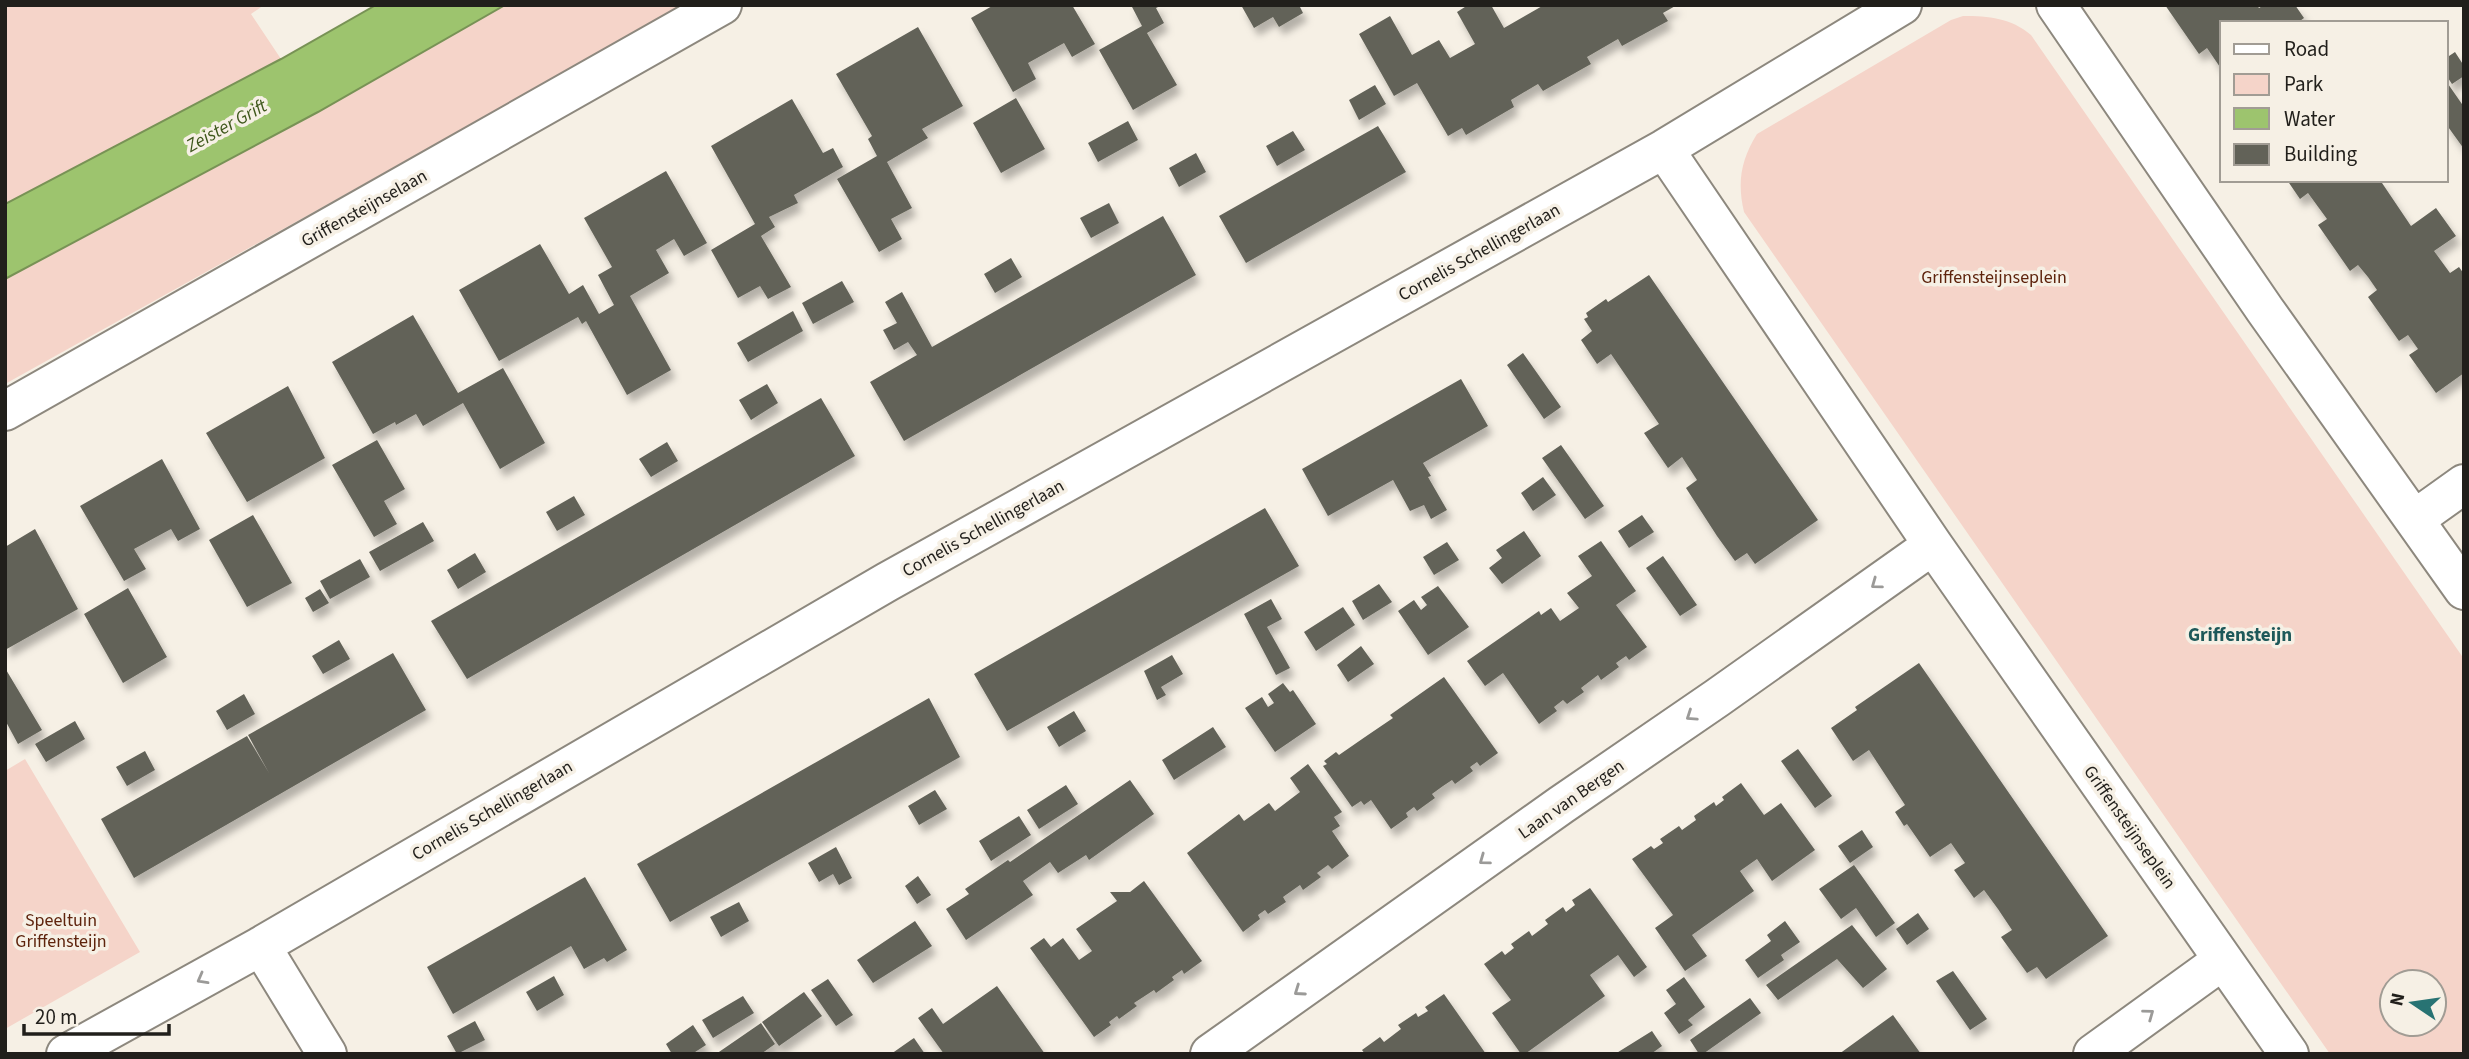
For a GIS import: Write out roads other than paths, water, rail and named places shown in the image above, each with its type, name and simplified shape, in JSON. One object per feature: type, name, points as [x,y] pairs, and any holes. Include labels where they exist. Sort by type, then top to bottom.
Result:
[{"type":"street","name":"Griffensteijnselaan","points":[[5,411],[723,5]]},
{"type":"street","name":"Cornelis Schellingerlaan","points":[[66,1054],[261,946],[887,582],[1664,149],[1902,5]]},
{"type":"street","points":[[2056,5],[2265,310],[2464,590]]},
{"type":"street","name":"Griffensteijnseplein","points":[[1664,149],[1933,545],[2289,1054]]},
{"type":"street","points":[[2415,519],[2464,484]]},
{"type":"street","name":"Laan van Bergen","points":[[1210,1054],[1561,804],[1706,706],[1933,545]]},
{"type":"street","points":[[261,946],[327,1054]]},
{"type":"street","points":[[2093,1054],[2224,960]]},
{"type":"water","name":"Zeister Grift","points":[[376,5],[505,5],[318,112],[5,279],[5,204],[281,59]]},
{"type":"district","name":"Griffensteijn","points":[[2240,634]]},
{"type":"park label","name":"Speeltuin Griffensteijn","points":[[61,930]]}]
